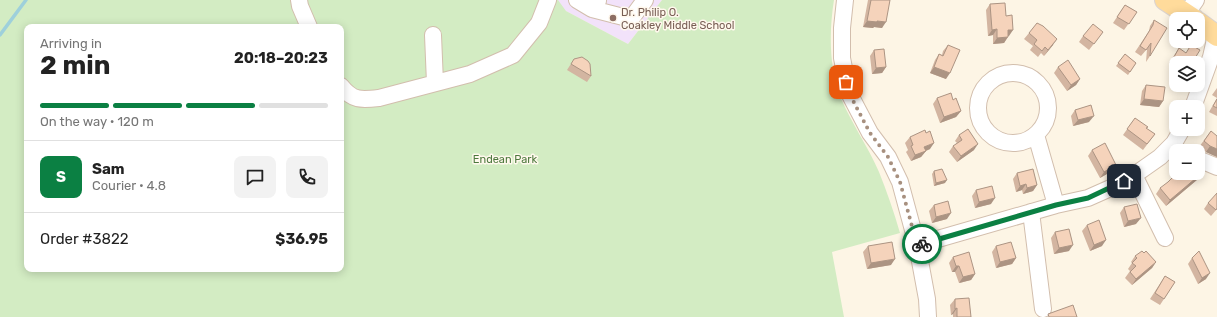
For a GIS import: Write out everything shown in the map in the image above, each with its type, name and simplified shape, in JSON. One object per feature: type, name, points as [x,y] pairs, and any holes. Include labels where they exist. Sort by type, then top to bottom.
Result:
[{"type":"main road","points":[[1165,0],[1189,12]]},
{"type":"main road","points":[[1205,25],[1216,36]]},
{"type":"street","points":[[299,0],[308,24]]},
{"type":"street","points":[[344,89],[349,95],[363,100],[379,98],[470,74],[513,55],[539,23],[548,0]]},
{"type":"street","points":[[577,0],[596,5],[631,19],[645,0]]},
{"type":"street","points":[[845,0],[842,28],[842,58],[849,93],[870,133],[888,157],[900,182],[917,245],[927,299],[928,317]]},
{"type":"street","points":[[433,35],[435,83]]},
{"type":"street","points":[[1196,100],[1211,57],[1216,36]]},
{"type":"street","points":[[1014,72],[1026,74],[1037,81],[1045,90],[1048,102],[1048,115],[1044,126],[1036,135],[1026,141],[1015,143],[1004,142],[985,130],[980,120],[978,104],[984,88],[991,79],[1002,74],[1014,72]]},
{"type":"street","points":[[1036,135],[1056,205]]},
{"type":"street","points":[[917,245],[1056,205],[1088,198],[1115,186],[1169,152]]},
{"type":"street","points":[[1205,162],[1217,167]]},
{"type":"street","points":[[1134,175],[1164,238]]},
{"type":"street","points":[[1031,212],[1043,309]]},
{"type":"shaded area","name":"Dr. Philip O. Coakley Middle School","points":[[551,0],[662,0],[628,44],[566,11]]},
{"type":"green space","name":"Endean Park","points":[[0,0],[558,0],[566,11],[628,44],[662,0],[834,0],[831,24],[831,49],[836,85],[844,106],[879,172],[900,233],[832,252],[844,317],[0,317]]},
{"type":"building","points":[[871,0],[890,0],[886,22],[867,21]]},
{"type":"building","points":[[1005,3],[1006,16],[1012,15],[1013,30],[1008,30],[1008,37],[997,38],[997,29],[992,30],[990,4]]},
{"type":"building","points":[[1125,5],[1137,12],[1129,24],[1117,17]]},
{"type":"building","points":[[1154,20],[1167,28],[1150,56],[1151,43],[1146,50],[1140,46],[1153,25]]},
{"type":"building","points":[[1037,23],[1043,26],[1057,39],[1048,50],[1045,47],[1042,51],[1034,44],[1037,40],[1029,33]]},
{"type":"building","points":[[1093,24],[1103,32],[1094,44],[1083,36]]},
{"type":"building","points":[[948,45],[960,50],[950,73],[934,67],[939,54],[943,56]]},
{"type":"building","points":[[1179,48],[1186,53],[1189,48],[1196,48],[1200,50],[1196,56],[1175,56]]},
{"type":"building","points":[[884,49],[886,67],[876,68],[874,50]]},
{"type":"building","points":[[1125,54],[1136,63],[1130,72],[1118,63]]},
{"type":"building","points":[[582,57],[590,64],[591,76],[571,64],[574,59]]},
{"type":"building","points":[[1068,60],[1080,79],[1071,85],[1058,67]]},
{"type":"building","points":[[1146,85],[1165,87],[1163,101],[1144,99]]},
{"type":"building","points":[[951,93],[953,100],[956,98],[961,111],[944,117],[937,98]]},
{"type":"building","points":[[1217,99],[1217,108],[1213,106]]},
{"type":"building","points":[[1091,105],[1094,116],[1078,120],[1075,110]]},
{"type":"building","points":[[1135,118],[1155,134],[1147,144],[1127,129]]},
{"type":"building","points":[[968,129],[978,144],[961,156],[953,146],[962,140],[959,135]]},
{"type":"building","points":[[925,130],[926,133],[930,131],[934,143],[924,147],[926,151],[915,155],[911,146],[913,145],[910,137]]},
{"type":"building","points":[[1211,131],[1217,136],[1217,149],[1204,141]]},
{"type":"building","points":[[1105,143],[1116,165],[1104,172],[1092,150]]},
{"type":"building","points":[[942,169],[947,180],[936,183],[934,171]]},
{"type":"building","points":[[1033,169],[1037,185],[1027,188],[1026,184],[1020,186],[1017,173]]},
{"type":"building","points":[[1170,180],[1194,180],[1170,200],[1160,188]]},
{"type":"building","points":[[992,186],[995,198],[979,202],[976,190]]},
{"type":"building","points":[[1217,193],[1217,208],[1216,210],[1208,203]]},
{"type":"building","points":[[948,201],[951,213],[936,217],[934,205]]},
{"type":"building","points":[[1137,204],[1141,218],[1128,221],[1124,207]]},
{"type":"building","points":[[1099,220],[1106,240],[1094,245],[1087,225]]},
{"type":"building","points":[[1069,229],[1073,245],[1059,248],[1055,232]]},
{"type":"building","points":[[892,242],[895,259],[871,263],[868,246]]},
{"type":"building","points":[[1011,242],[1016,258],[1000,262],[996,246]]},
{"type":"building","points":[[1142,251],[1144,253],[1146,251],[1156,262],[1136,279],[1130,272],[1136,266],[1132,263],[1137,258],[1135,256]]},
{"type":"building","points":[[1199,251],[1210,273],[1202,278],[1192,258]]},
{"type":"building","points":[[969,252],[975,274],[963,277],[959,266],[956,266],[953,257]]},
{"type":"building","points":[[1165,276],[1175,282],[1164,299],[1155,293]]},
{"type":"building","points":[[969,298],[971,317],[957,317],[955,299]]},
{"type":"building","points":[[1073,305],[1077,317],[1049,317],[1048,314]]},
{"type":"waterway","points":[[0,35],[26,0]]},
{"type":"way so far","points":[[846,82],[849,93],[870,133],[888,157],[900,182],[917,245],[922,244]]},
{"type":"place","name":"Dr. Philip O. Coakley Middle School","points":[[613,18]]},
{"type":"route","points":[[922,244],[1056,205],[1088,198],[1124,181]]}]
